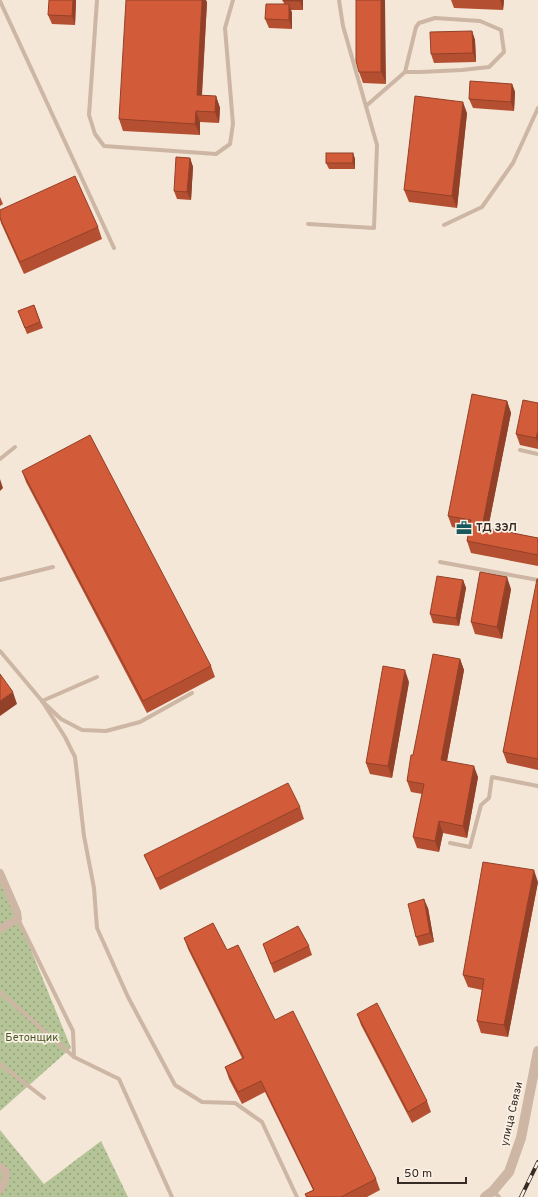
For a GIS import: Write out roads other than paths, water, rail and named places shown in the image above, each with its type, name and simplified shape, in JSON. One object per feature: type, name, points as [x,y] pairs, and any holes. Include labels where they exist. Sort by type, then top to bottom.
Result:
[{"type":"street","points":[[0,873],[17,912],[18,919],[0,929]]},
{"type":"street","name":"улица Связи","points":[[492,1195],[509,1172],[521,1138],[538,1051]]},
{"type":"street","points":[[0,1167],[6,1171],[5,1183],[0,1190]]},
{"type":"lane","points":[[97,0],[89,115],[95,134],[104,146],[216,154],[230,144],[233,124],[225,28],[233,0]]},
{"type":"lane","points":[[308,224],[374,228],[377,145],[343,26],[340,0]]},
{"type":"lane","points":[[0,1],[114,248]]},
{"type":"lane","points":[[366,106],[405,72],[416,27],[420,23],[435,18],[480,21],[500,30],[504,52],[488,66],[462,70],[405,72]]},
{"type":"lane","points":[[444,225],[482,207],[513,163],[538,108]]},
{"type":"lane","points":[[0,459],[15,447]]},
{"type":"lane","points":[[520,450],[538,454]]},
{"type":"lane","points":[[440,562],[538,580]]},
{"type":"lane","points":[[0,580],[53,567]]},
{"type":"lane","points":[[0,651],[42,701],[61,719],[82,730],[106,731],[140,722],[192,693]]},
{"type":"lane","points":[[42,701],[97,677]]},
{"type":"lane","points":[[42,701],[65,737],[75,757],[84,836],[94,888],[97,928],[128,996],[175,1084],[202,1102],[235,1104],[262,1122],[297,1197]]},
{"type":"lane","points":[[450,843],[470,847],[481,805],[489,798],[492,777],[538,786]]},
{"type":"lane","points":[[18,919],[73,1031],[74,1058]]},
{"type":"lane","points":[[0,992],[74,1058],[119,1079],[172,1197]]},
{"type":"lane","points":[[0,1064],[44,1098]]},
{"type":"railway","points":[[521,1197],[538,1162]]},
{"type":"place","name":"ТД ЗЭЛ","points":[[464,528]]},
{"type":"park label","name":"Бетонщик","points":[[32,1038]]}]
